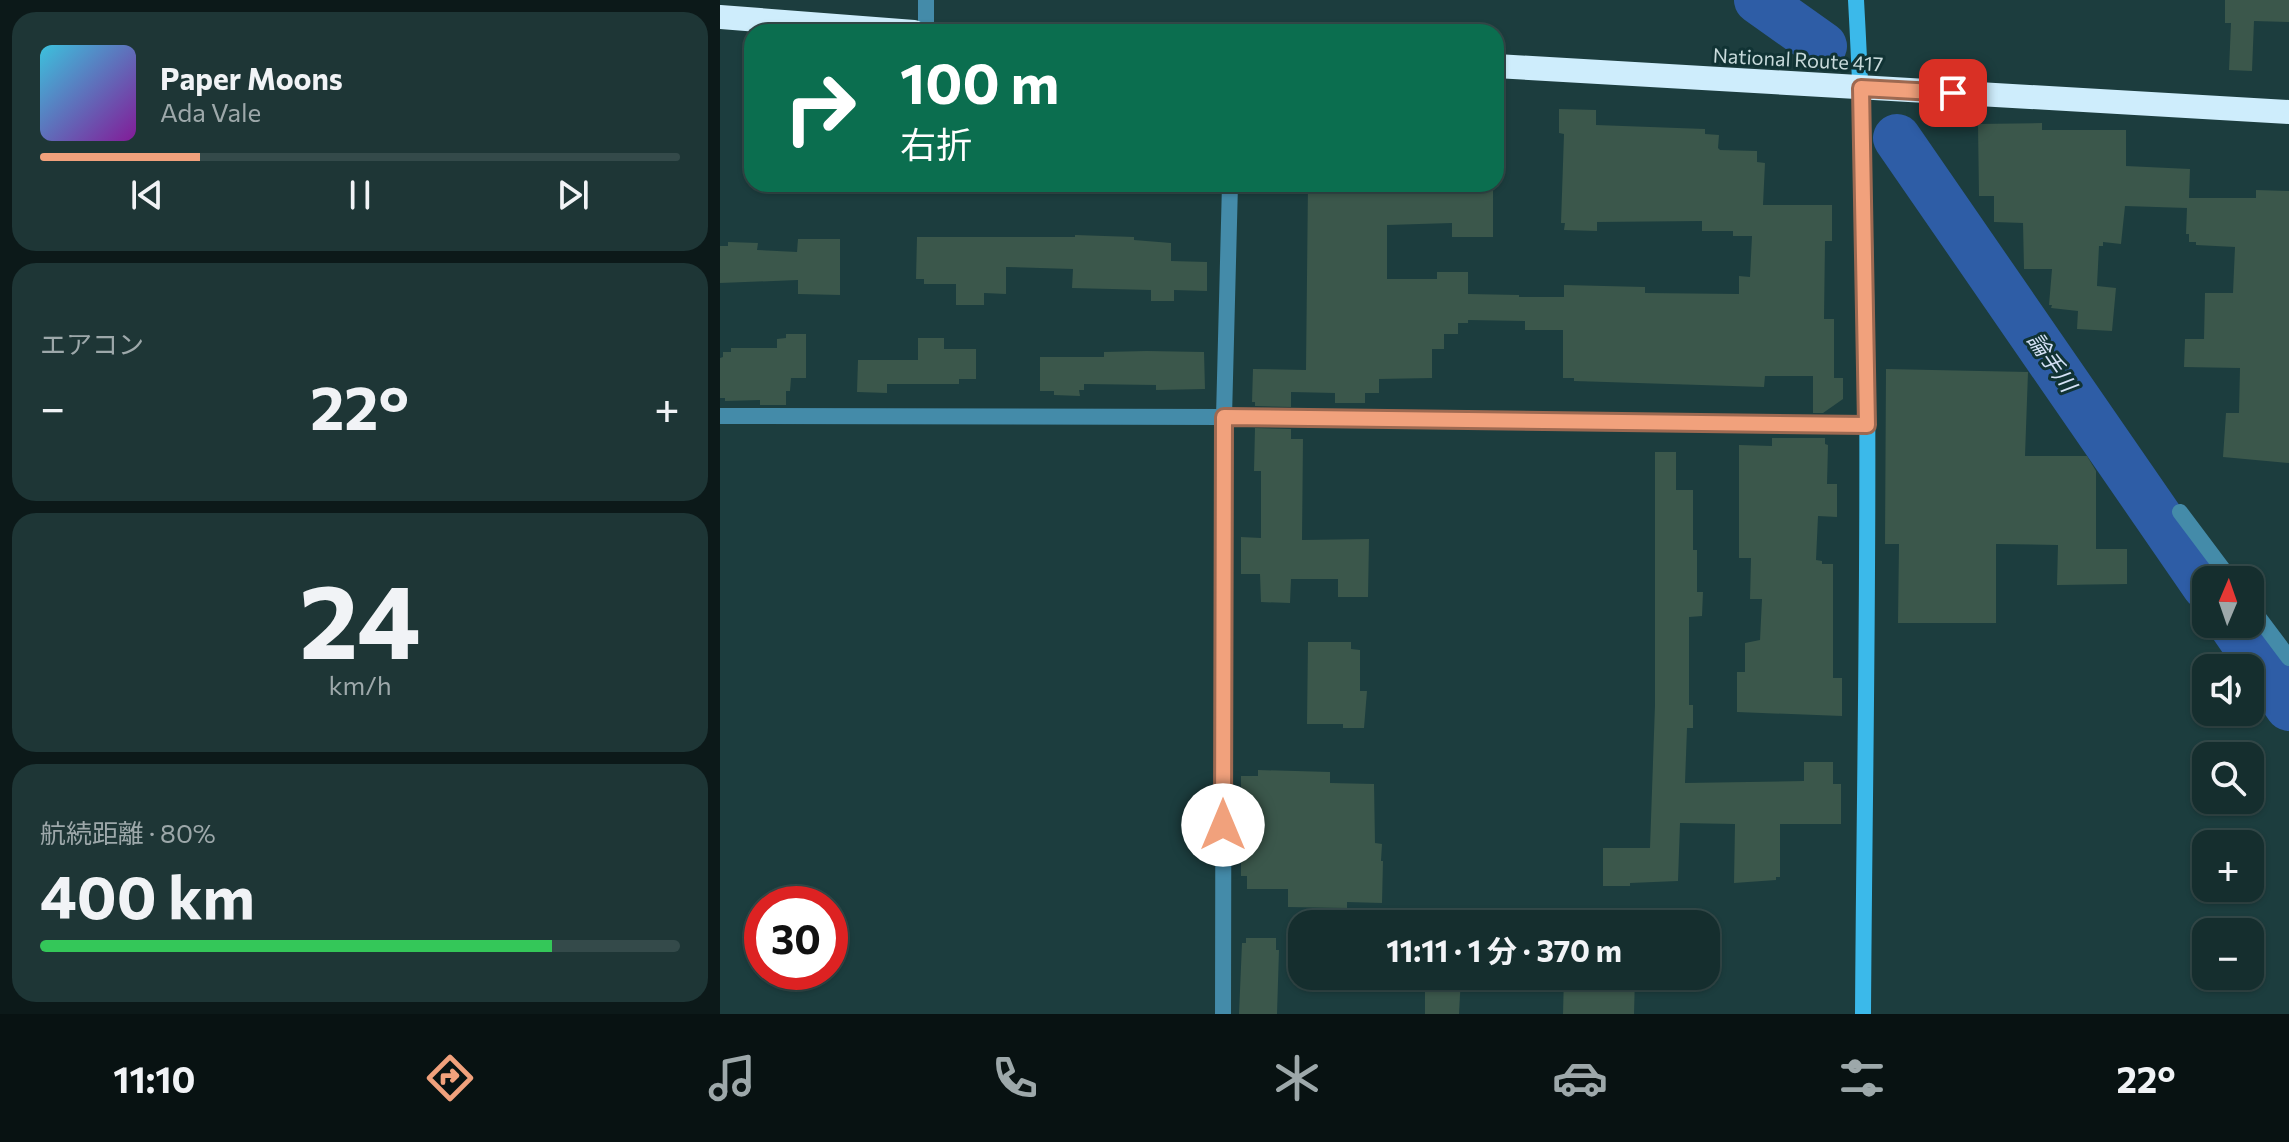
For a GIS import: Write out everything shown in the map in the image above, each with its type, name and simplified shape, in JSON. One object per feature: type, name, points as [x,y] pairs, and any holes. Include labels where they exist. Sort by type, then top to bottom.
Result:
[{"type":"highway","points":[[720,17],[811,24]]},
{"type":"highway","name":"National Route 417","points":[[1504,66],[2289,112]]},
{"type":"street","points":[[926,0],[926,24]]},
{"type":"street","points":[[1856,0],[1861,88],[1867,425],[1863,1014]]},
{"type":"street","points":[[1223,1014],[1224,417],[1230,192]]},
{"type":"street","points":[[720,416],[1224,417],[1867,425]]},
{"type":"street","points":[[2180,512],[2220,566]]},
{"type":"street","points":[[2264,625],[2289,658]]},
{"type":"building","points":[[2225,0],[2289,0],[2289,22],[2254,21],[2252,71],[2229,70],[2231,23],[2225,23]]},
{"type":"building","points":[[1559,109],[1596,110],[1596,125],[1705,129],[1705,134],[1719,135],[1720,150],[1757,151],[1757,162],[1765,163],[1763,205],[1832,205],[1832,241],[1825,241],[1824,319],[1834,319],[1834,378],[1843,378],[1843,399],[1823,413],[1813,413],[1813,376],[1765,376],[1764,387],[1574,381],[1574,378],[1563,378],[1563,330],[1525,330],[1525,321],[1468,320],[1468,323],[1458,323],[1458,334],[1444,334],[1444,349],[1432,349],[1432,378],[1379,379],[1379,393],[1365,393],[1365,403],[1335,403],[1335,393],[1291,392],[1291,407],[1255,406],[1252,402],[1253,369],[1306,370],[1308,192],[1493,192],[1493,237],[1452,237],[1452,223],[1387,225],[1387,279],[1437,279],[1437,272],[1468,272],[1468,294],[1519,297],[1564,297],[1564,285],[1645,287],[1645,293],[1739,294],[1739,276],[1750,277],[1752,236],[1733,236],[1733,231],[1702,231],[1702,221],[1597,222],[1597,231],[1564,230],[1565,223],[1561,223],[1564,134],[1559,133]]},
{"type":"building","points":[[2042,123],[2042,130],[2126,130],[2126,166],[2190,169],[2189,198],[2256,198],[2256,190],[2289,191],[2289,463],[2223,457],[2226,413],[2239,413],[2240,368],[2184,367],[2185,339],[2204,339],[2205,293],[2233,293],[2235,247],[2189,242],[2189,234],[2186,234],[2187,208],[2125,206],[2121,244],[2103,242],[2103,246],[2099,246],[2097,286],[2116,288],[2112,331],[2077,329],[2078,311],[2051,308],[2052,269],[2024,269],[2023,223],[1994,222],[1994,196],[1979,196],[1978,124]]},
{"type":"building","points":[[917,237],[1134,237],[1134,240],[1171,243],[1171,261],[1207,262],[1207,291],[1174,290],[1174,301],[1151,301],[1151,290],[1072,288],[1073,269],[1006,267],[1006,294],[984,293],[984,305],[956,305],[956,284],[924,284],[924,279],[916,279]]},
{"type":"building","points":[[798,239],[840,239],[840,295],[798,294],[798,280],[720,283],[720,246],[728,246],[728,242],[758,243],[757,250],[797,252]]},
{"type":"building","points":[[786,334],[806,334],[806,378],[791,378],[790,391],[786,391],[786,405],[760,405],[760,400],[725,401],[725,398],[720,398],[720,358],[723,352],[731,352],[731,348],[777,348],[777,339],[786,338]]},
{"type":"building","points":[[918,338],[944,338],[944,349],[976,349],[976,379],[959,379],[959,384],[887,384],[887,393],[857,392],[858,360],[918,360]]},
{"type":"building","points":[[1104,352],[1204,352],[1205,389],[1156,390],[1156,385],[1084,384],[1084,390],[1079,390],[1080,396],[1040,391],[1040,357],[1104,357]]},
{"type":"building","points":[[1886,369],[2028,372],[2025,456],[2087,456],[2096,471],[2096,549],[2127,549],[2127,584],[2057,585],[2058,545],[1996,544],[1996,623],[1898,623],[1899,544],[1885,544]]},
{"type":"building","points":[[1255,428],[1291,429],[1291,439],[1303,439],[1302,540],[1369,539],[1368,597],[1338,597],[1338,579],[1291,579],[1290,603],[1261,602],[1260,574],[1241,574],[1241,537],[1261,538],[1261,471],[1254,471]]},
{"type":"building","points":[[1772,438],[1825,438],[1828,445],[1827,484],[1837,484],[1837,517],[1818,516],[1816,560],[1822,561],[1822,564],[1833,564],[1833,678],[1842,678],[1842,716],[1737,712],[1737,672],[1745,672],[1745,643],[1760,640],[1762,599],[1750,599],[1751,558],[1739,558],[1739,445],[1772,446]]},
{"type":"building","points":[[1655,452],[1676,452],[1676,490],[1693,490],[1697,592],[1703,592],[1702,616],[1689,617],[1689,705],[1693,705],[1693,728],[1687,728],[1685,783],[1804,781],[1804,762],[1833,762],[1833,784],[1841,784],[1841,824],[1780,824],[1780,877],[1776,880],[1734,883],[1735,824],[1680,823],[1678,881],[1603,886],[1603,848],[1650,848],[1655,705]]},
{"type":"building","points":[[1308,642],[1351,642],[1351,649],[1360,650],[1360,691],[1367,691],[1364,728],[1343,728],[1343,724],[1307,724]]},
{"type":"building","points":[[1258,770],[1330,772],[1330,783],[1374,784],[1375,843],[1382,844],[1382,903],[1347,902],[1347,908],[1288,907],[1288,889],[1247,889],[1247,876],[1241,876],[1241,776],[1258,776]]},
{"type":"building","points":[[1246,938],[1276,938],[1276,950],[1279,950],[1277,1014],[1239,1014],[1242,943],[1246,943]]},
{"type":"building","points":[[1425,990],[1460,990],[1459,1014],[1425,1014]]},
{"type":"building","points":[[1564,990],[1635,990],[1634,1014],[1563,1014]]},
{"type":"waterway","name":"論手川","points":[[1758,0],[1823,46]]},
{"type":"waterway","name":"論手川","points":[[1897,138],[2192,566]]},
{"type":"waterway","name":"論手川","points":[[2242,638],[2289,707]]},
{"type":"route","points":[[1223,825],[1224,417],[1867,425],[1861,88],[1953,93]]}]
